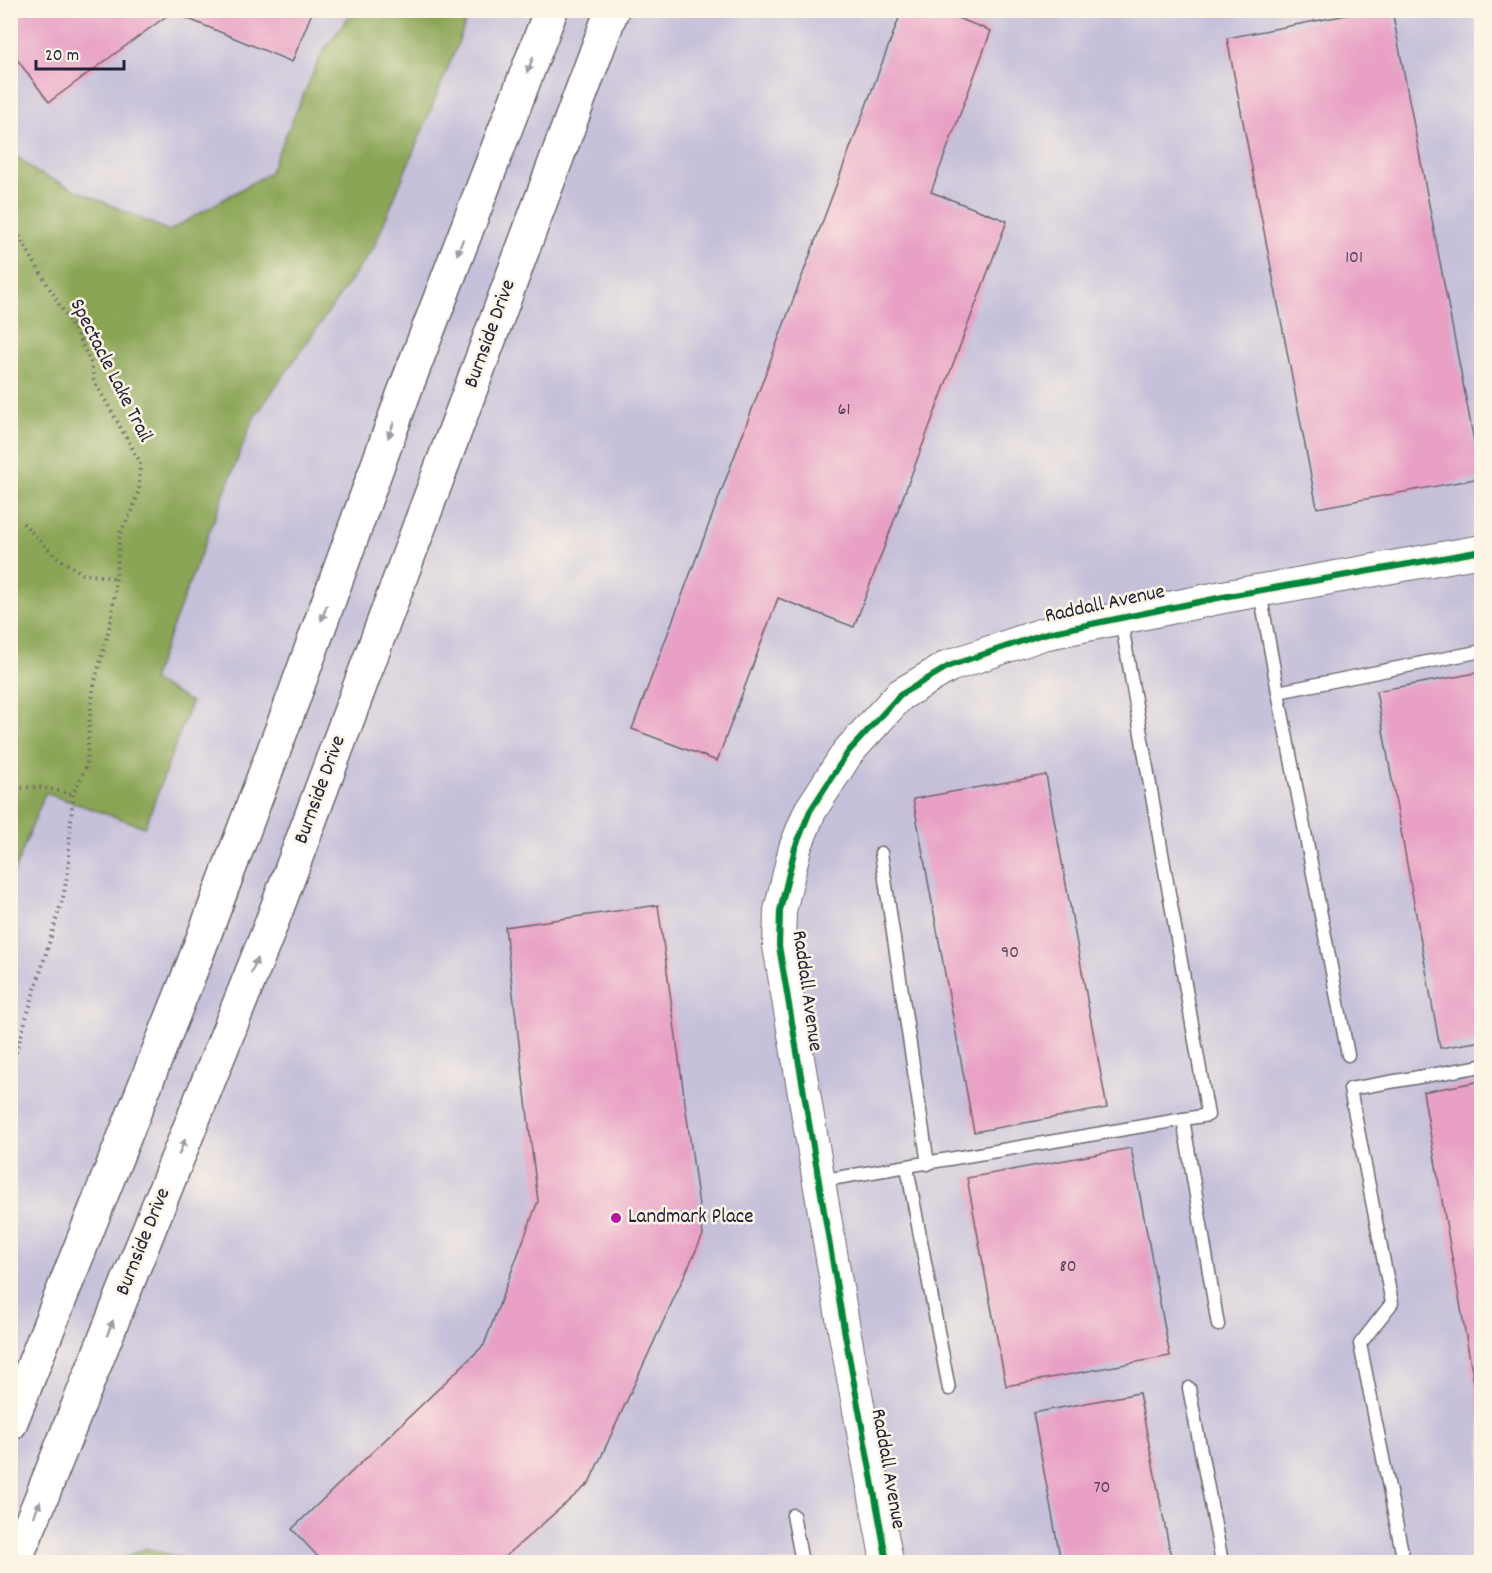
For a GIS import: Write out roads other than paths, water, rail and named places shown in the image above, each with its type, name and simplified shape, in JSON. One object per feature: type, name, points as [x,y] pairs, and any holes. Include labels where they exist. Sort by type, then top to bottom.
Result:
[{"type":"main road","points":[[10,1424],[193,965],[292,702],[409,379],[551,10]]},
{"type":"main road","name":"Burnside Drive","points":[[14,1563],[267,935],[612,10]]},
{"type":"street","name":"Raddall Avenue","points":[[887,1563],[844,1329],[779,946],[780,911],[795,848],[810,811],[848,752],[900,695],[949,666],[1043,634],[1223,597],[1482,551]]},
{"type":"lane","points":[[1260,591],[1348,1055]]},
{"type":"lane","points":[[819,1182],[1208,1115],[1121,618]]},
{"type":"lane","points":[[1278,692],[1482,651]]},
{"type":"lane","points":[[881,853],[928,1164]]},
{"type":"lane","points":[[1404,1563],[1360,1344],[1392,1303],[1350,1089],[1482,1066]]},
{"type":"lane","points":[[1183,1119],[1218,1325]]},
{"type":"lane","points":[[907,1167],[950,1389]]},
{"type":"lane","points":[[1189,1388],[1222,1563]]},
{"type":"lane","points":[[793,1515],[802,1563]]},
{"type":"place","name":"Landmark Place","points":[[616,1218]]}]
